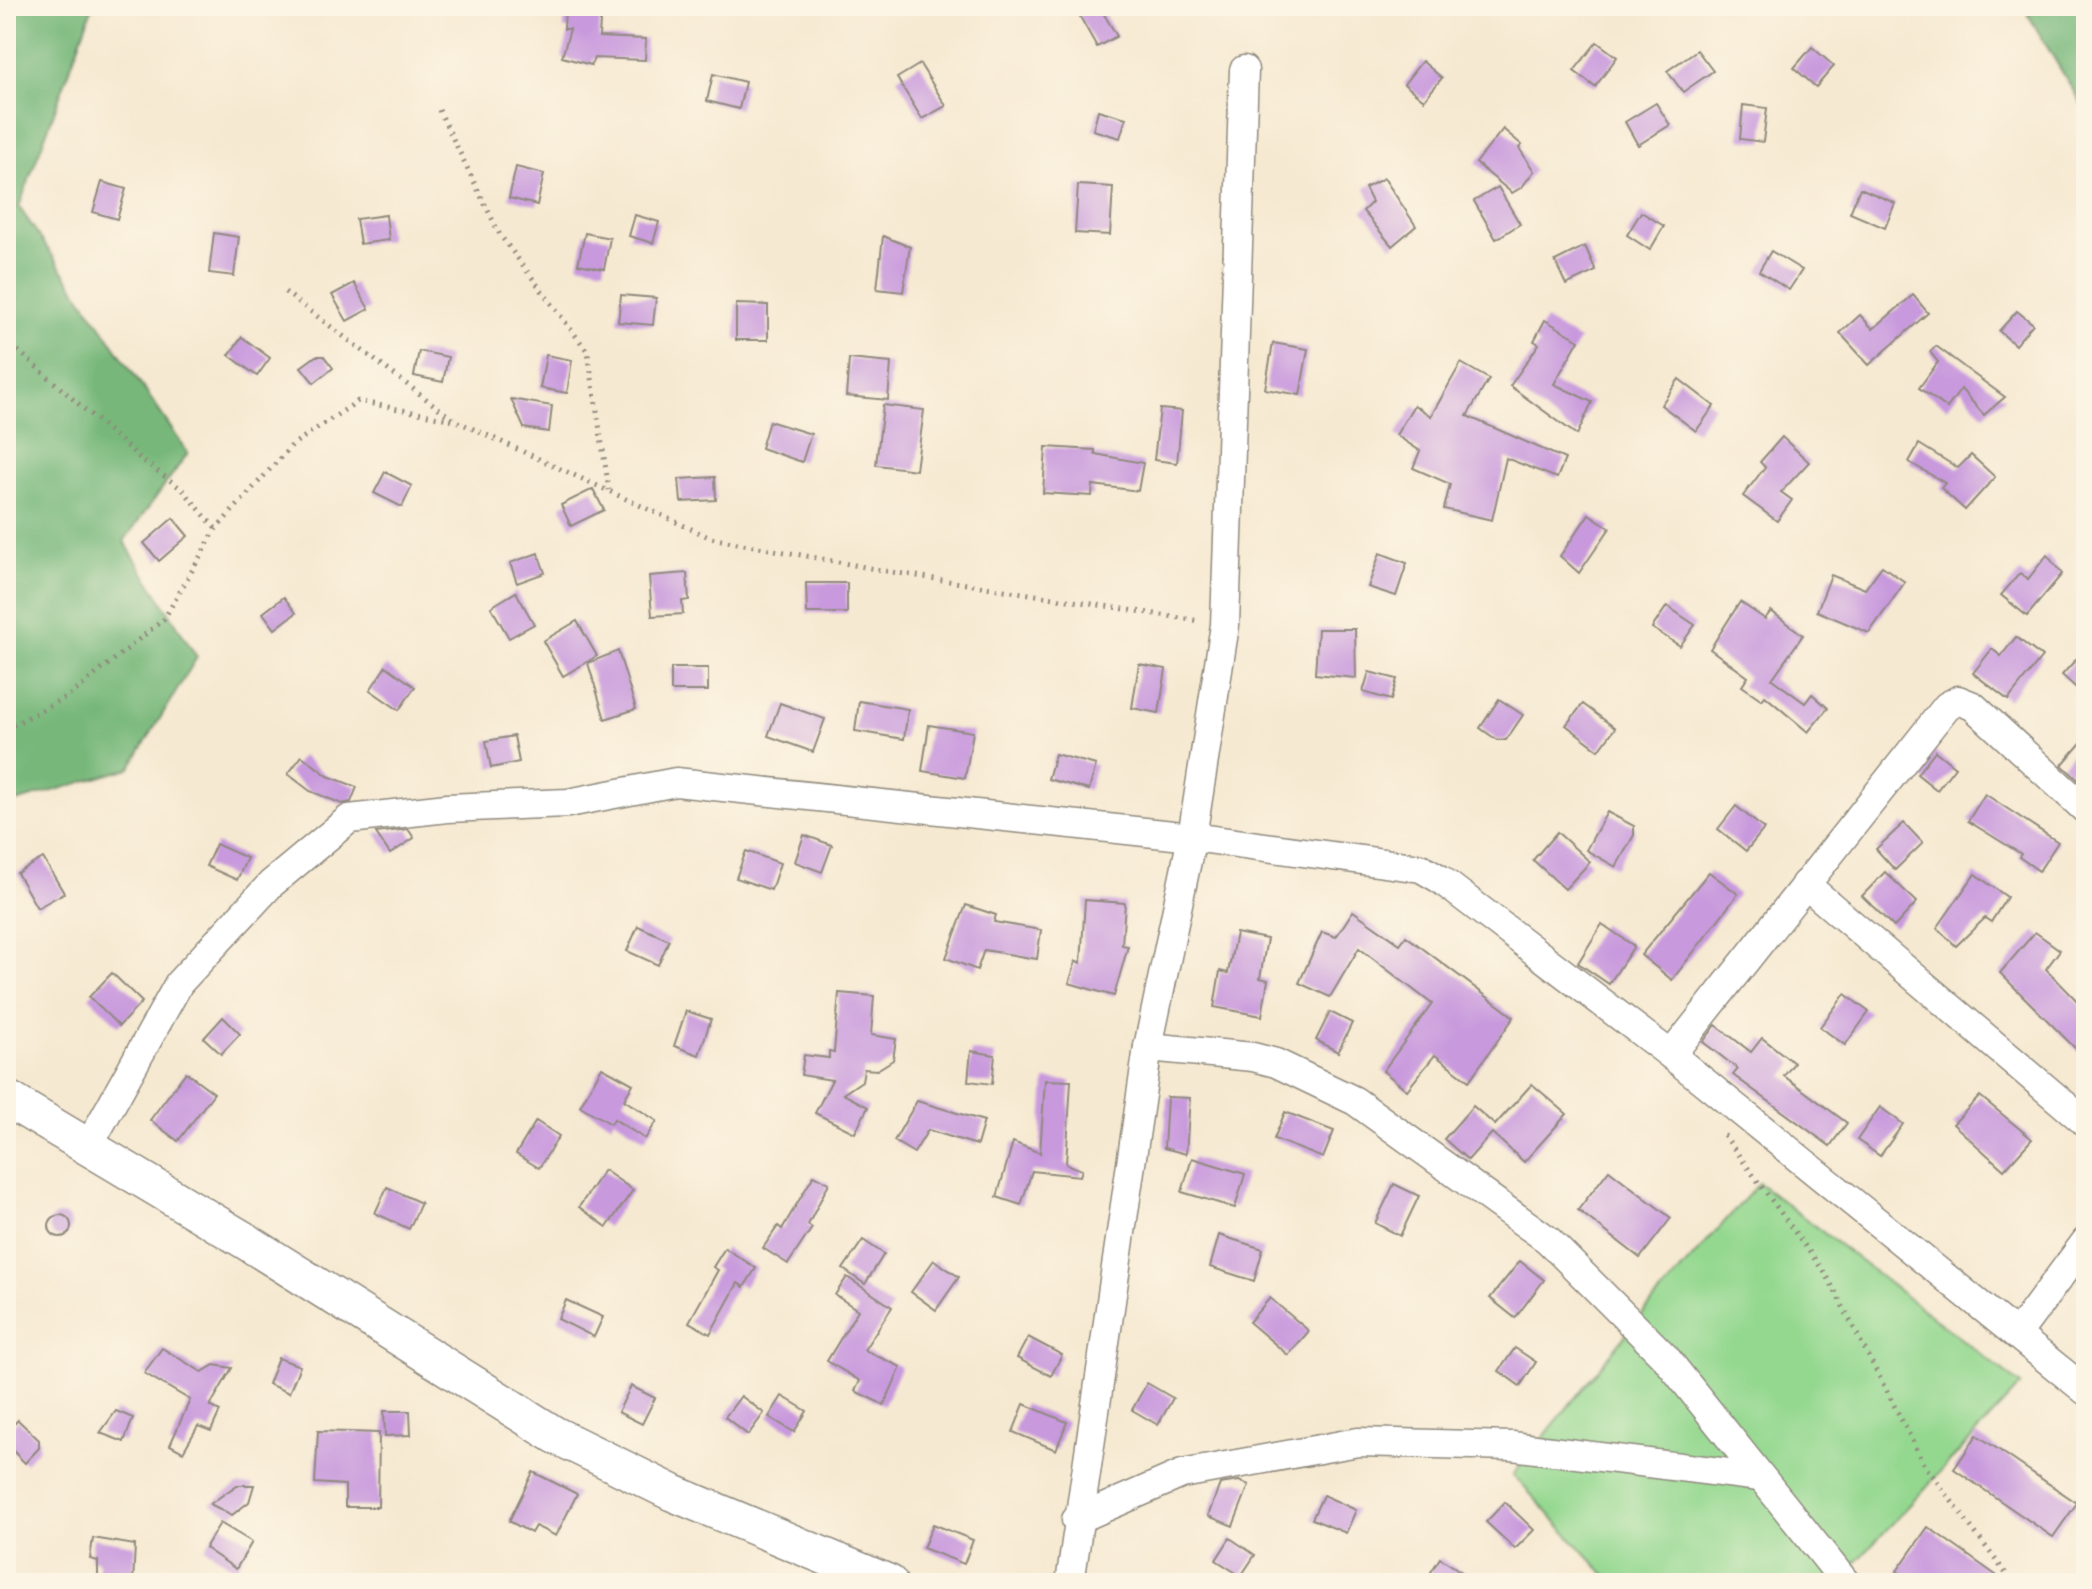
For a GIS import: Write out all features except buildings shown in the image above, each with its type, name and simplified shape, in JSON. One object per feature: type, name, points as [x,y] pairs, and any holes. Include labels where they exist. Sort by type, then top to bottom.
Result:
[{"type":"street","points":[[1070,1583],[1076,1520],[1148,1047],[1192,837],[1225,625],[1244,70]]},
{"type":"street","points":[[1671,1055],[1947,706],[1958,700],[1973,706],[2086,810]]},
{"type":"street","points":[[88,1147],[179,983],[271,884],[349,819],[447,808],[568,803],[676,782],[1192,837],[1421,868],[1671,1055],[2086,1391]]},
{"type":"street","points":[[1805,884],[2086,1123]]},
{"type":"street","points":[[1148,1047],[1253,1057],[1276,1063],[1355,1101],[1548,1240],[1666,1358],[1846,1583]]},
{"type":"street","points":[[6,1098],[555,1435],[673,1493],[889,1583]]},
{"type":"street","points":[[2017,1334],[2086,1241]]},
{"type":"street","points":[[1076,1520],[1182,1474],[1358,1442],[1512,1446],[1760,1477]]},
{"type":"path","points":[[439,110],[500,235],[588,352],[609,491]]},
{"type":"path","points":[[285,292],[454,420],[711,538],[891,572],[1225,625]]},
{"type":"path","points":[[6,340],[141,459],[183,490],[216,529]]},
{"type":"path","points":[[6,729],[73,693],[164,619],[216,529],[292,445],[358,401],[454,420]]},
{"type":"path","points":[[1723,1133],[1827,1276],[1926,1467],[2013,1583]]},
{"type":"green space","points":[[6,6],[93,6],[19,207],[188,453],[124,541],[197,657],[130,768],[6,805]]},
{"type":"green space","points":[[2023,6],[2086,6],[2086,112]]},
{"type":"green space","points":[[1759,1183],[2021,1385],[1837,1583],[1613,1583],[1513,1475],[1645,1311]]}]
